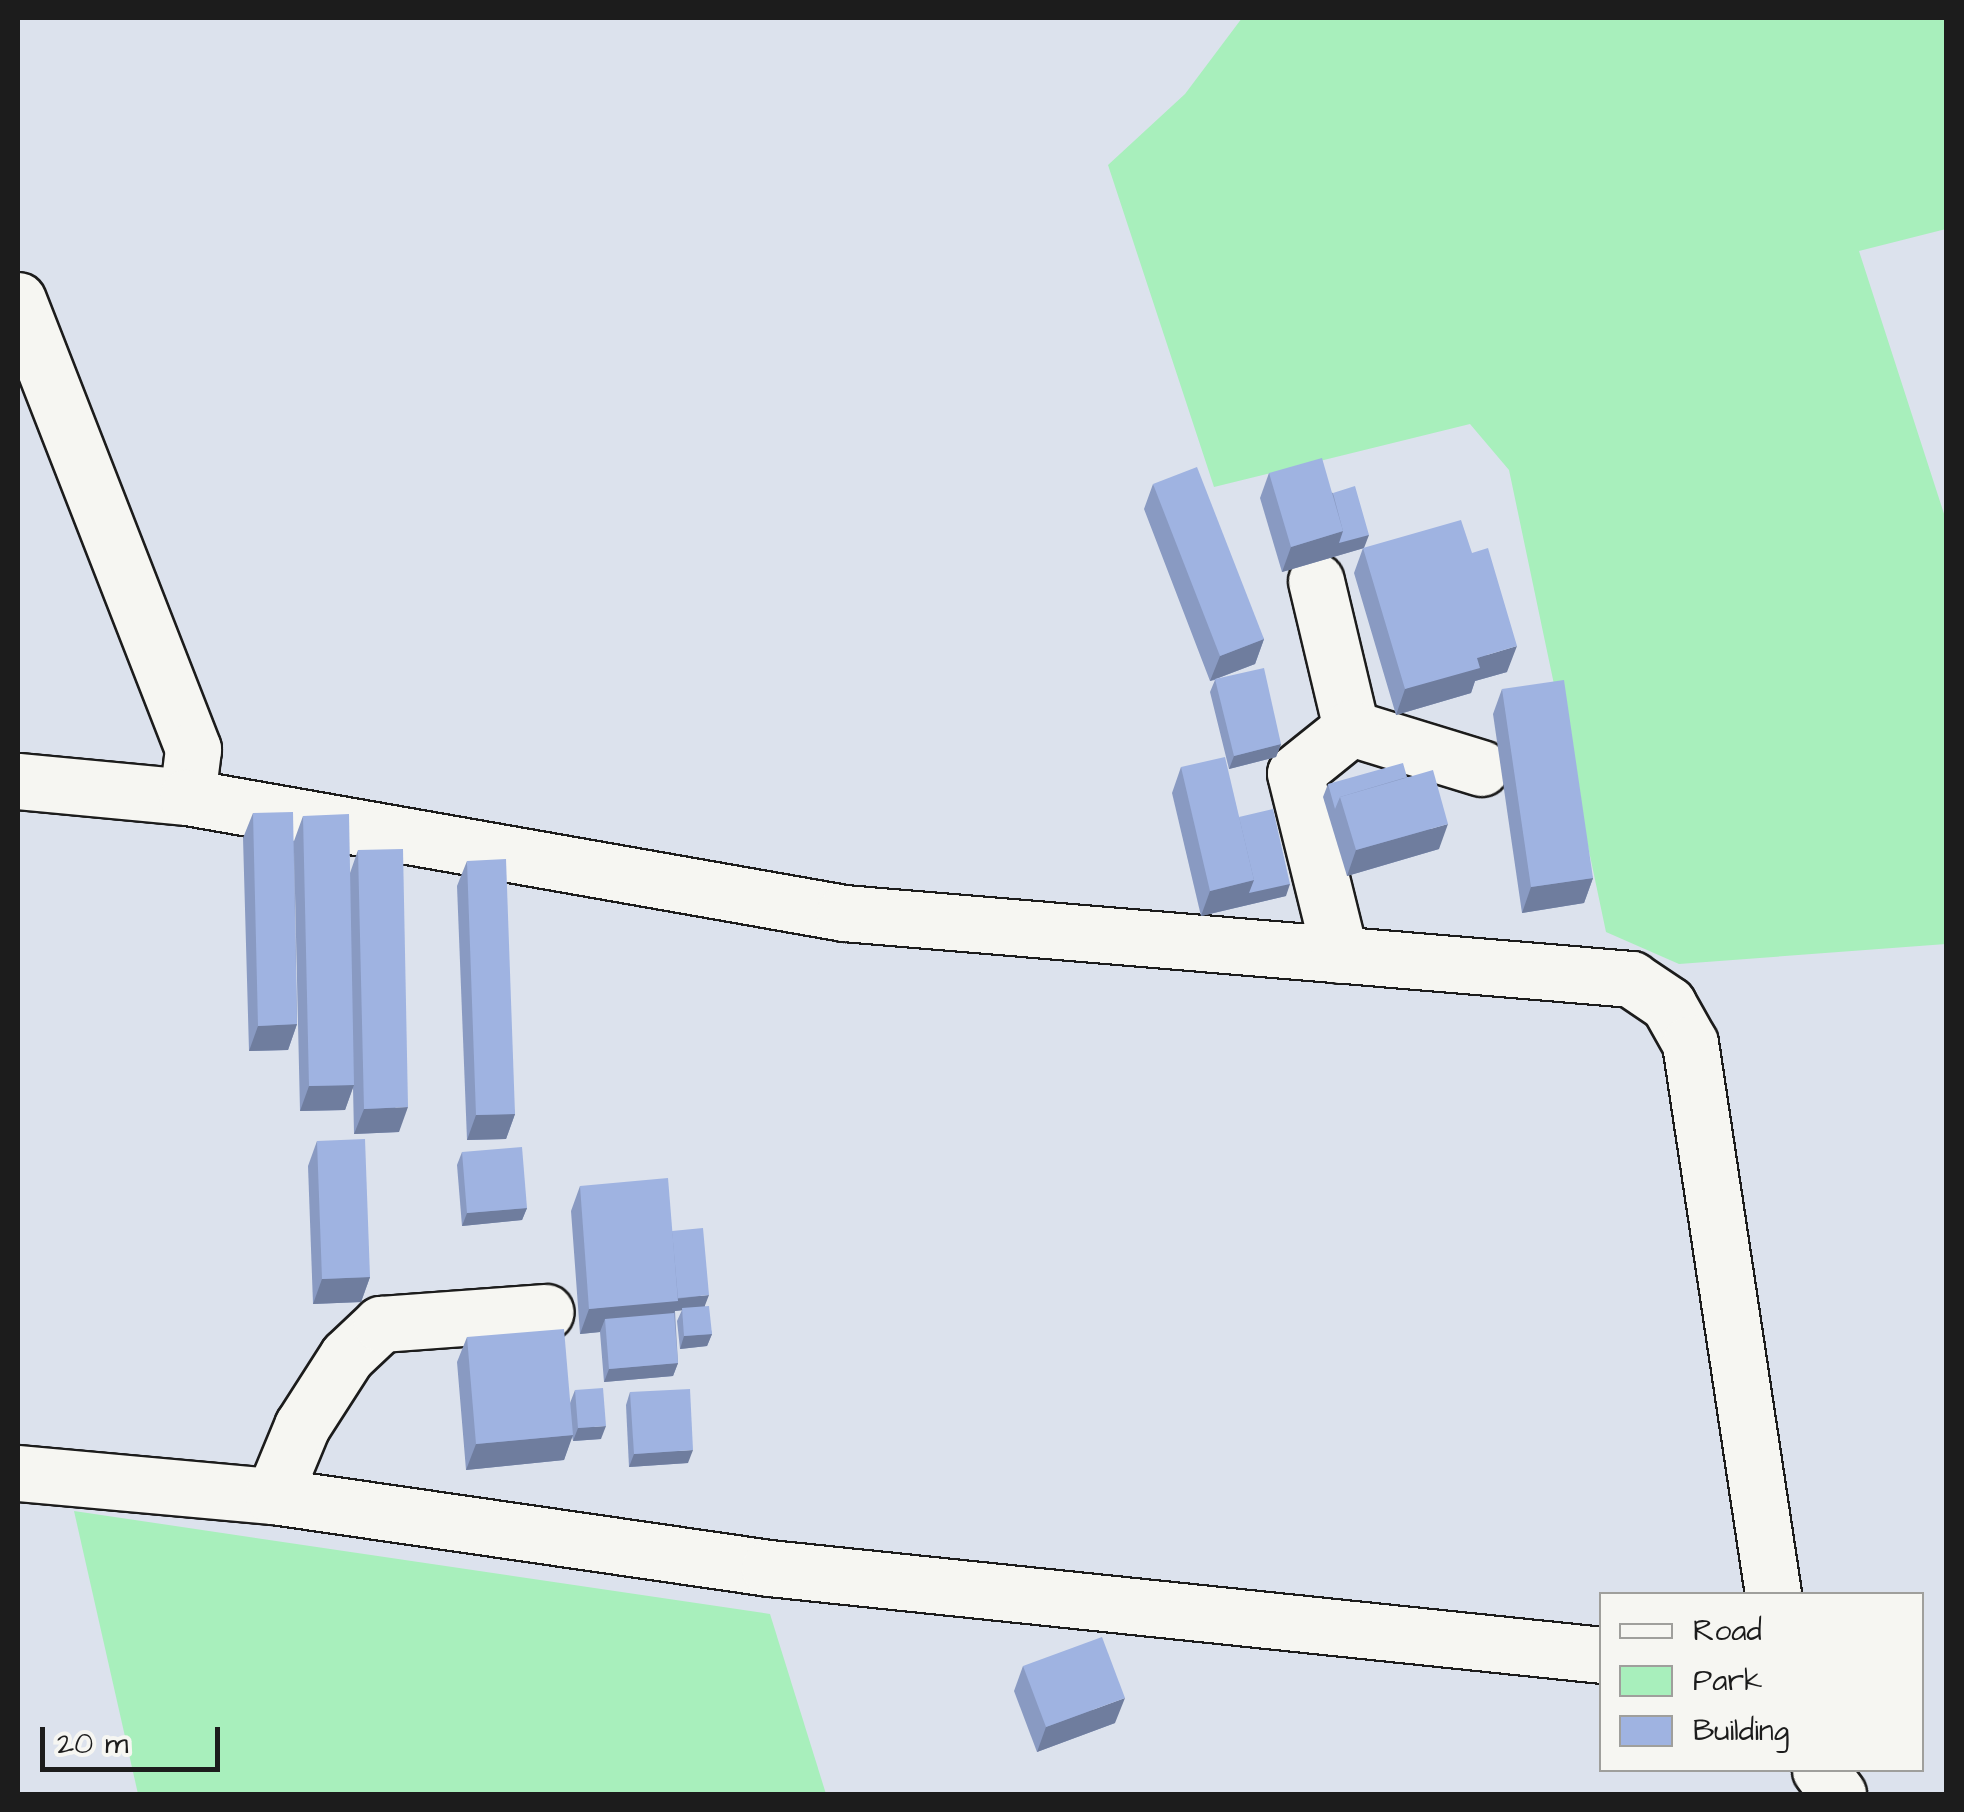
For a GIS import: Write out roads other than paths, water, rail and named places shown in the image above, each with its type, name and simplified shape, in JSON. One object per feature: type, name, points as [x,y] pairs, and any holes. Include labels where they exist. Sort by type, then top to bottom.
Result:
[{"type":"street","points":[[18,300],[192,749],[188,797]]},
{"type":"street","points":[[1316,582],[1351,728]]},
{"type":"street","points":[[1340,955],[1295,773],[1351,728]]},
{"type":"street","points":[[1351,728],[1481,768]]},
{"type":"street","points":[[18,781],[188,797],[844,913],[1631,979],[1668,1004],[1690,1043],[1773,1592]]},
{"type":"street","points":[[274,1496],[302,1426],[346,1356],[381,1324],[546,1312]]},
{"type":"street","points":[[18,1472],[274,1496],[768,1568],[1599,1655]]},
{"type":"street","points":[[1822,1772],[1838,1794]]}]
